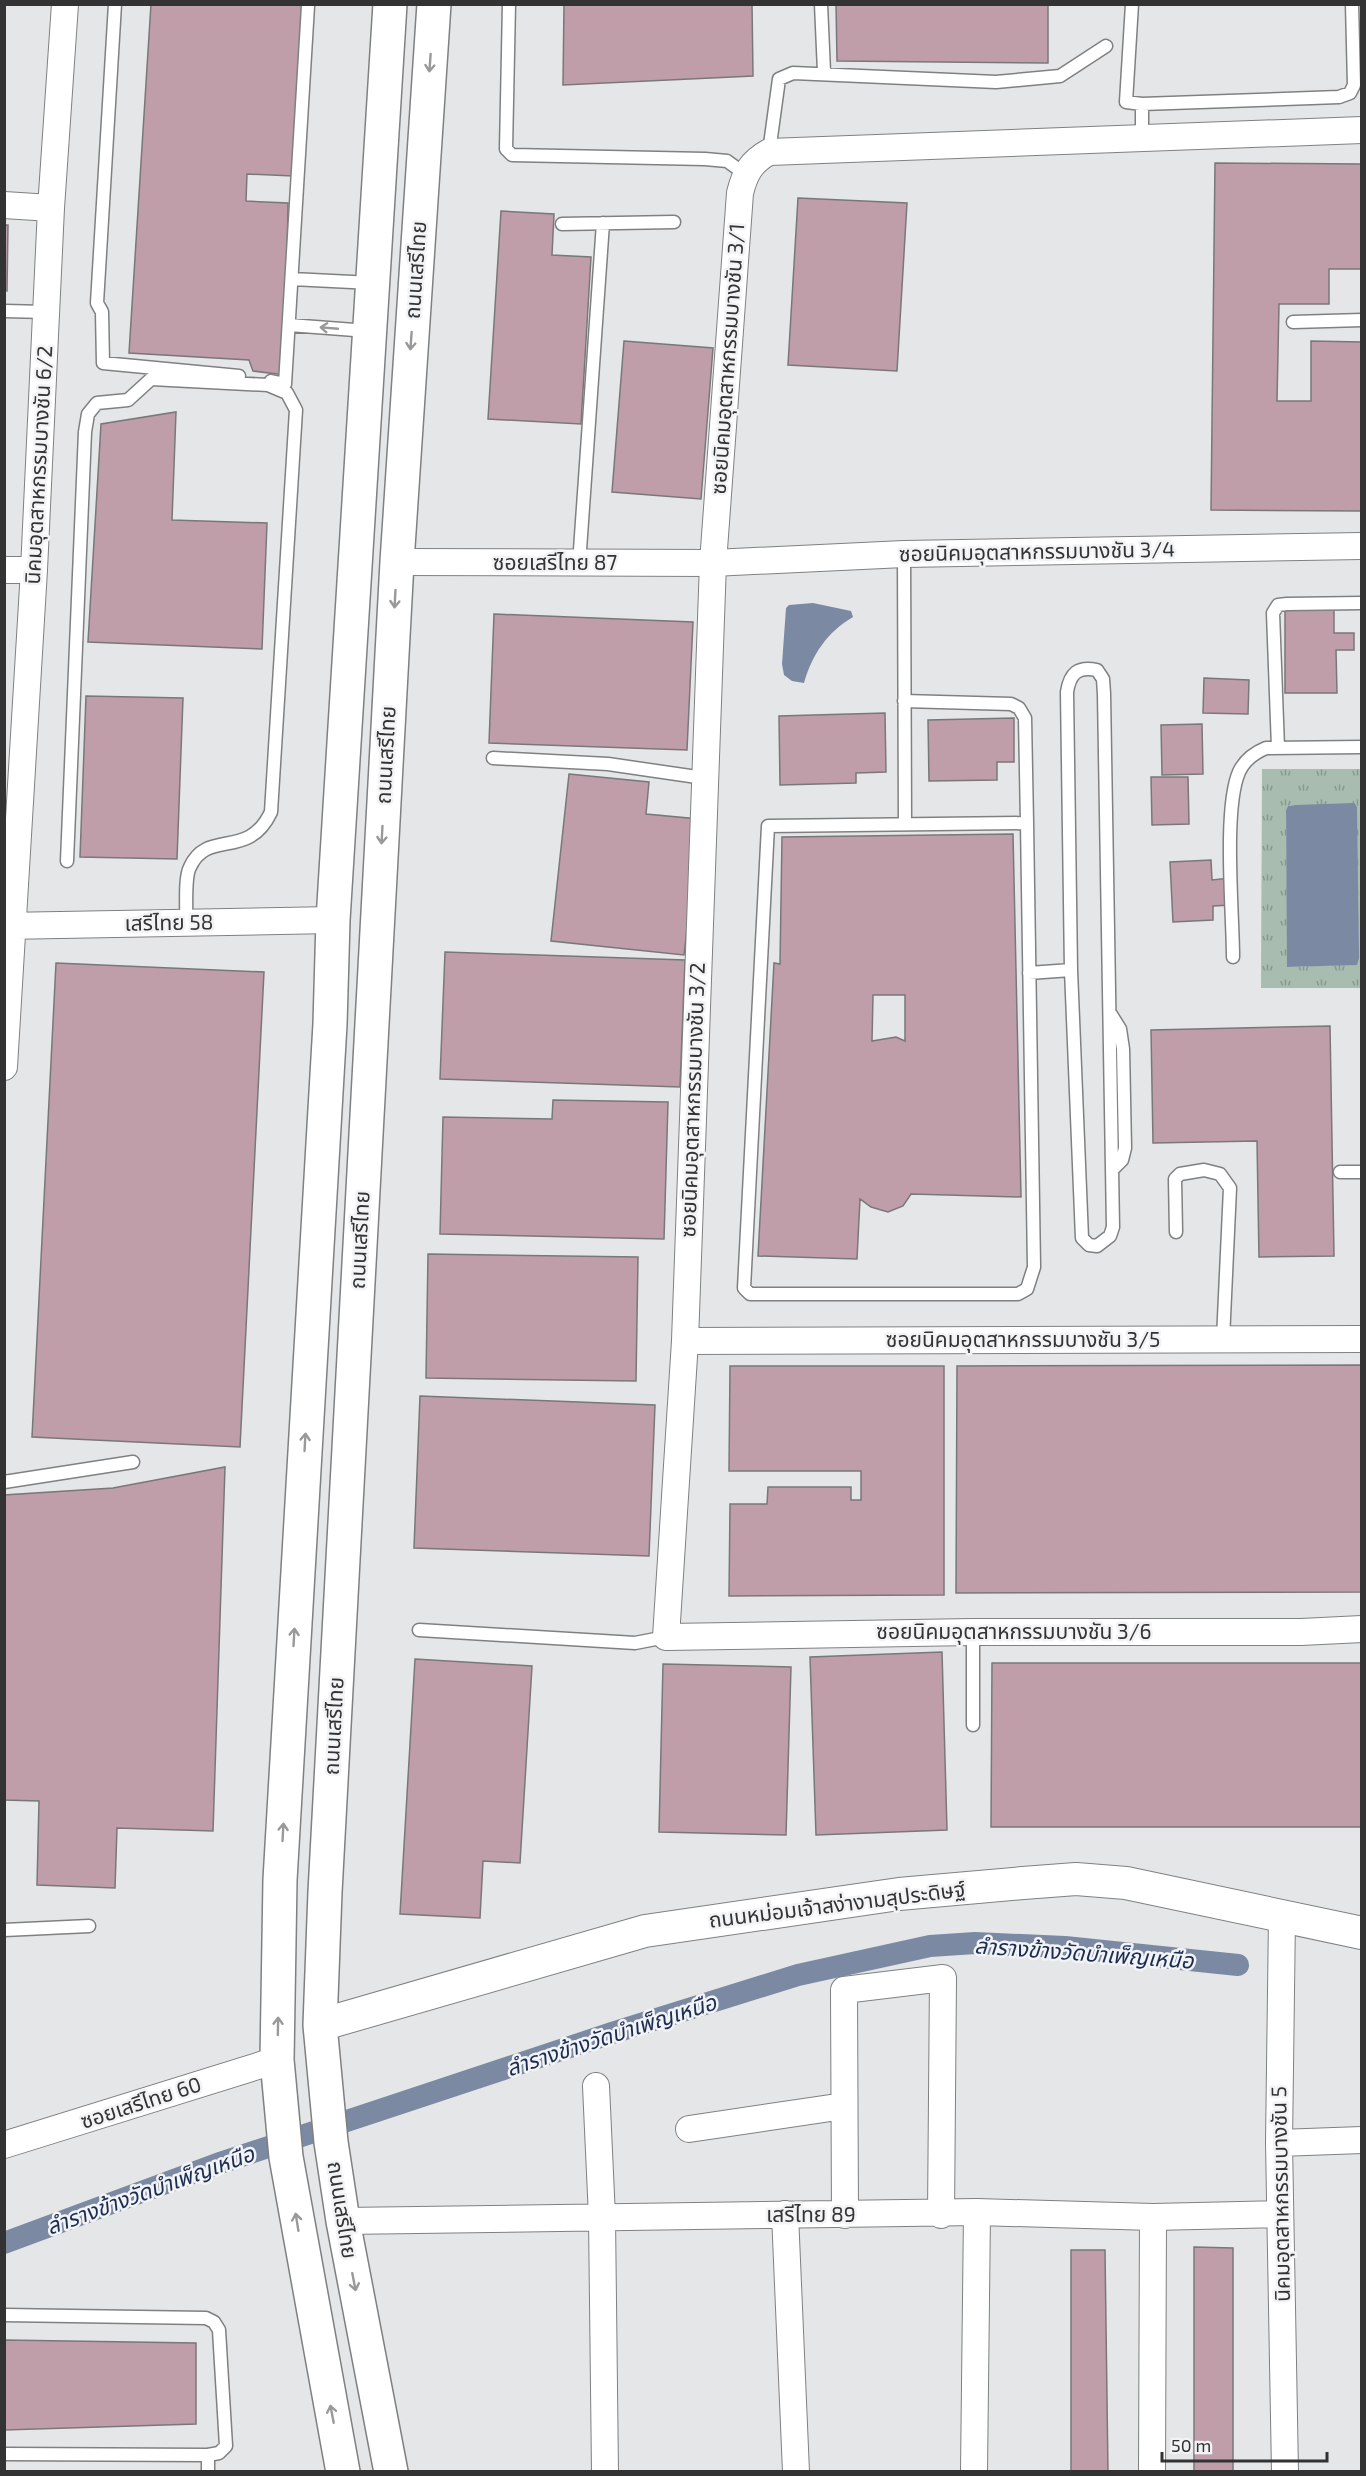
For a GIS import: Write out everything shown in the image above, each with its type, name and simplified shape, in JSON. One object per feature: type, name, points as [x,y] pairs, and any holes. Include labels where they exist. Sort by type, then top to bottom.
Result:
[{"type":"main road","name":"ถนนเสรีไทย","points":[[343,2472],[285,2142],[277,2060],[280,1880],[330,1023],[333,920],[390,4]]},
{"type":"main road","name":"ถนนเสรีไทย","points":[[391,2472],[343,2221],[330,2128],[320,2025],[326,1868],[397,562],[434,4]]},
{"type":"main road","points":[[357,563],[397,562]]},
{"type":"street","name":"นิคมอุตสาหกรรมบางชัน 6/2","points":[[4,1067],[9,926],[34,570],[51,208],[66,4]]},
{"type":"street","points":[[756,162],[1362,130]]},
{"type":"street","name":"ซอยนิคมอุตสาหกรรมบางชัน 3/1","points":[[713,563],[740,193],[756,162]]},
{"type":"street","points":[[4,205],[51,208]]},
{"type":"street","name":"ซอยนิคมอุตสาหกรรมบางชัน 3/4","points":[[713,563],[904,554],[1362,546]]},
{"type":"street","name":"ซอยเสรีไทย 87","points":[[397,562],[713,563]]},
{"type":"street","name":"ซอยนิคมอุตสาหกรรมบางชัน 3/2","points":[[666,1637],[685,1341],[713,563]]},
{"type":"street","points":[[4,570],[34,570]]},
{"type":"street","name":"เสรีไทย 58","points":[[9,926],[333,920]]},
{"type":"street","name":"ซอยนิคมอุตสาหกรรมบางชัน 3/5","points":[[685,1341],[1362,1339]]},
{"type":"street","name":"ซอยนิคมอุตสาหกรรมบางชัน 3/6","points":[[666,1637],[973,1632],[1301,1632],[1362,1629]]},
{"type":"street","name":"ถนนหม่อมเจ้าสง่างามสุประดิษฐ์","points":[[320,2025],[645,1931],[899,1894],[1076,1879],[1126,1883],[1362,1933]]},
{"type":"street","name":"นิคมอุตสาหกรรมบางชัน 5","points":[[1282,1916],[1279,2143],[1285,2472]]},
{"type":"street","points":[[844,2215],[844,1990],[943,1978],[941,2215]]},
{"type":"street","name":"ซอยเสรีไทย 60","points":[[4,2145],[277,2060]]},
{"type":"street","points":[[596,2086],[602,2217],[605,2472]]},
{"type":"street","points":[[689,2129],[844,2106]]},
{"type":"street","points":[[1279,2143],[1362,2140]]},
{"type":"street","points":[[974,2472],[977,2212]]},
{"type":"street","name":"เสรีไทย 89","points":[[343,2221],[785,2214],[941,2215],[977,2212],[1153,2217],[1280,2214]]},
{"type":"street","points":[[785,2214],[796,2472]]},
{"type":"street","points":[[1152,2472],[1153,2217]]},
{"type":"lane","points":[[114,4],[97,303],[102,312],[103,363],[246,377],[285,384],[308,6]]},
{"type":"lane","points":[[509,4],[506,149],[512,155],[756,162],[778,79],[793,73],[824,72],[996,82],[1060,76],[1106,46]]},
{"type":"lane","points":[[821,4],[824,72]]},
{"type":"lane","points":[[1132,4],[1126,102],[1142,104],[1339,97],[1350,93],[1354,85],[1352,4]]},
{"type":"lane","points":[[1142,104],[1142,140]]},
{"type":"lane","points":[[562,224],[674,222]]},
{"type":"lane","points":[[579,564],[603,223]]},
{"type":"lane","points":[[292,279],[372,283]]},
{"type":"lane","points":[[4,311],[46,312]]},
{"type":"lane","points":[[1293,322],[1362,320]]},
{"type":"lane","points":[[288,325],[369,332]]},
{"type":"lane","points":[[67,861],[85,432],[88,414],[97,403],[128,400],[151,379],[268,386],[287,393],[297,410],[271,812],[263,828],[247,840],[212,846],[199,853],[189,868],[186,923]]},
{"type":"lane","points":[[904,554],[905,824]]},
{"type":"lane","points":[[1278,748],[1273,613],[1278,604],[1362,603]]},
{"type":"lane","points":[[1085,668],[1097,670],[1103,679],[1109,1012],[1120,1029],[1123,1049],[1125,1148],[1122,1160],[1112,1170],[1113,1227],[1110,1236],[1103,1244],[1089,1245],[1082,1238],[1071,970],[1067,692],[1069,679],[1075,671],[1085,668]]},
{"type":"lane","points":[[904,700],[1011,704],[1019,708],[1025,718],[1027,822],[1034,1267],[1027,1289],[1018,1294],[759,1296],[744,1288],[768,826],[1027,822]]},
{"type":"lane","points":[[1233,957],[1231,808],[1239,772],[1253,753],[1266,748],[1362,747]]},
{"type":"lane","points":[[493,758],[608,764],[704,778]]},
{"type":"lane","points":[[1029,973],[1071,970]]},
{"type":"lane","points":[[1176,1232],[1175,1179],[1180,1174],[1204,1170],[1220,1174],[1230,1188],[1223,1340]]},
{"type":"lane","points":[[1340,1172],[1362,1172]]},
{"type":"lane","points":[[4,1482],[133,1462]]},
{"type":"lane","points":[[419,1629],[635,1643],[666,1637]]},
{"type":"lane","points":[[973,1632],[973,1725]]},
{"type":"lane","points":[[4,1930],[89,1926]]},
{"type":"lane","points":[[4,2316],[206,2318],[214,2322],[219,2330],[226,2446],[224,2451],[207,2455],[4,2454]]},
{"type":"lane","points":[[207,2455],[208,2472]]},
{"type":"green space","points":[[1262,769],[1361,769],[1361,988],[1261,988]],"holes":[[[1295,805],[1357,964],[1288,967],[1286,811],[1288,806]]]},
{"type":"water","points":[[813,603],[851,611],[853,617],[828,637],[822,645],[811,663],[804,683],[792,681],[784,675],[782,664],[786,608],[789,605]]},
{"type":"water","points":[[1354,803],[1357,807],[1359,958],[1357,965],[1287,967],[1286,810],[1288,806],[1295,805]]},
{"type":"building","points":[[151,4],[304,4],[293,176],[247,174],[246,201],[288,203],[285,375],[253,371],[249,360],[129,353]]},
{"type":"building","points":[[564,4],[752,4],[753,76],[563,85]]},
{"type":"building","points":[[836,4],[1048,4],[1048,63],[837,61]]},
{"type":"building","points":[[1215,163],[1362,164],[1362,269],[1329,269],[1329,304],[1279,304],[1277,401],[1311,401],[1311,341],[1362,342],[1362,511],[1211,510]]},
{"type":"building","points":[[798,198],[907,203],[897,371],[788,365]]},
{"type":"building","points":[[501,211],[554,214],[552,255],[591,257],[581,424],[488,419]]},
{"type":"building","points":[[4,225],[8,225],[7,291],[4,290]]},
{"type":"building","points":[[624,341],[713,348],[701,499],[612,492]]},
{"type":"building","points":[[176,412],[172,520],[267,523],[262,649],[88,642],[101,424]]},
{"type":"building","points":[[1285,609],[1334,609],[1334,633],[1354,633],[1354,650],[1336,650],[1337,693],[1285,693]]},
{"type":"building","points":[[494,614],[693,622],[687,750],[489,743]]},
{"type":"building","points":[[1204,678],[1249,680],[1248,714],[1203,713]]},
{"type":"building","points":[[86,696],[183,698],[177,859],[80,857]]},
{"type":"building","points":[[885,713],[886,772],[856,773],[856,783],[780,785],[779,716]]},
{"type":"building","points":[[1014,718],[1014,762],[997,762],[997,780],[929,781],[928,720]]},
{"type":"building","points":[[1202,724],[1203,774],[1162,775],[1161,725]]},
{"type":"building","points":[[569,774],[649,782],[646,814],[699,819],[684,955],[551,941]]},
{"type":"building","points":[[1151,777],[1188,777],[1189,824],[1152,825]]},
{"type":"building","points":[[1013,834],[1021,1197],[911,1194],[903,1206],[888,1212],[871,1207],[860,1199],[857,1259],[758,1256],[774,963],[780,964],[782,837]],"holes":[[[873,995],[905,995],[905,1041],[896,1037],[872,1041]]]},
{"type":"building","points":[[1211,860],[1212,880],[1230,878],[1231,905],[1213,906],[1213,920],[1173,922],[1170,862]]},
{"type":"building","points":[[445,952],[685,960],[680,1087],[440,1079]]},
{"type":"building","points":[[56,963],[264,972],[240,1447],[32,1437]]},
{"type":"building","points":[[1330,1026],[1334,1256],[1259,1257],[1257,1141],[1153,1143],[1151,1030]]},
{"type":"building","points":[[553,1100],[668,1102],[664,1239],[440,1234],[443,1117],[552,1119]]},
{"type":"building","points":[[428,1254],[638,1257],[636,1381],[426,1378]]},
{"type":"building","points":[[1362,1365],[1362,1592],[956,1593],[957,1366]]},
{"type":"building","points":[[730,1366],[944,1366],[944,1595],[729,1596],[730,1504],[767,1504],[768,1487],[851,1487],[851,1500],[861,1500],[861,1471],[729,1471]]},
{"type":"building","points":[[420,1396],[655,1405],[649,1556],[414,1548]]},
{"type":"building","points":[[225,1467],[213,1831],[117,1828],[115,1888],[37,1885],[39,1801],[4,1800],[4,1495],[113,1488]]},
{"type":"building","points":[[942,1652],[947,1830],[816,1835],[810,1657]]},
{"type":"building","points":[[415,1659],[532,1666],[520,1863],[483,1861],[480,1918],[400,1914]]},
{"type":"building","points":[[992,1663],[1362,1663],[1362,1827],[991,1827]]},
{"type":"building","points":[[663,1664],[791,1667],[786,1835],[659,1832]]},
{"type":"building","points":[[1194,2247],[1233,2248],[1233,2472],[1194,2472]]},
{"type":"building","points":[[1071,2250],[1105,2250],[1108,2472],[1071,2472]]},
{"type":"building","points":[[4,2340],[196,2343],[196,2424],[4,2430]]},
{"type":"waterway","name":"ลำรางข้างวัดบำเพ็ญเหนือ","points":[[4,2243],[217,2164],[612,2033],[798,1975],[930,1946],[975,1943],[1065,1947],[1238,1965]]}]
